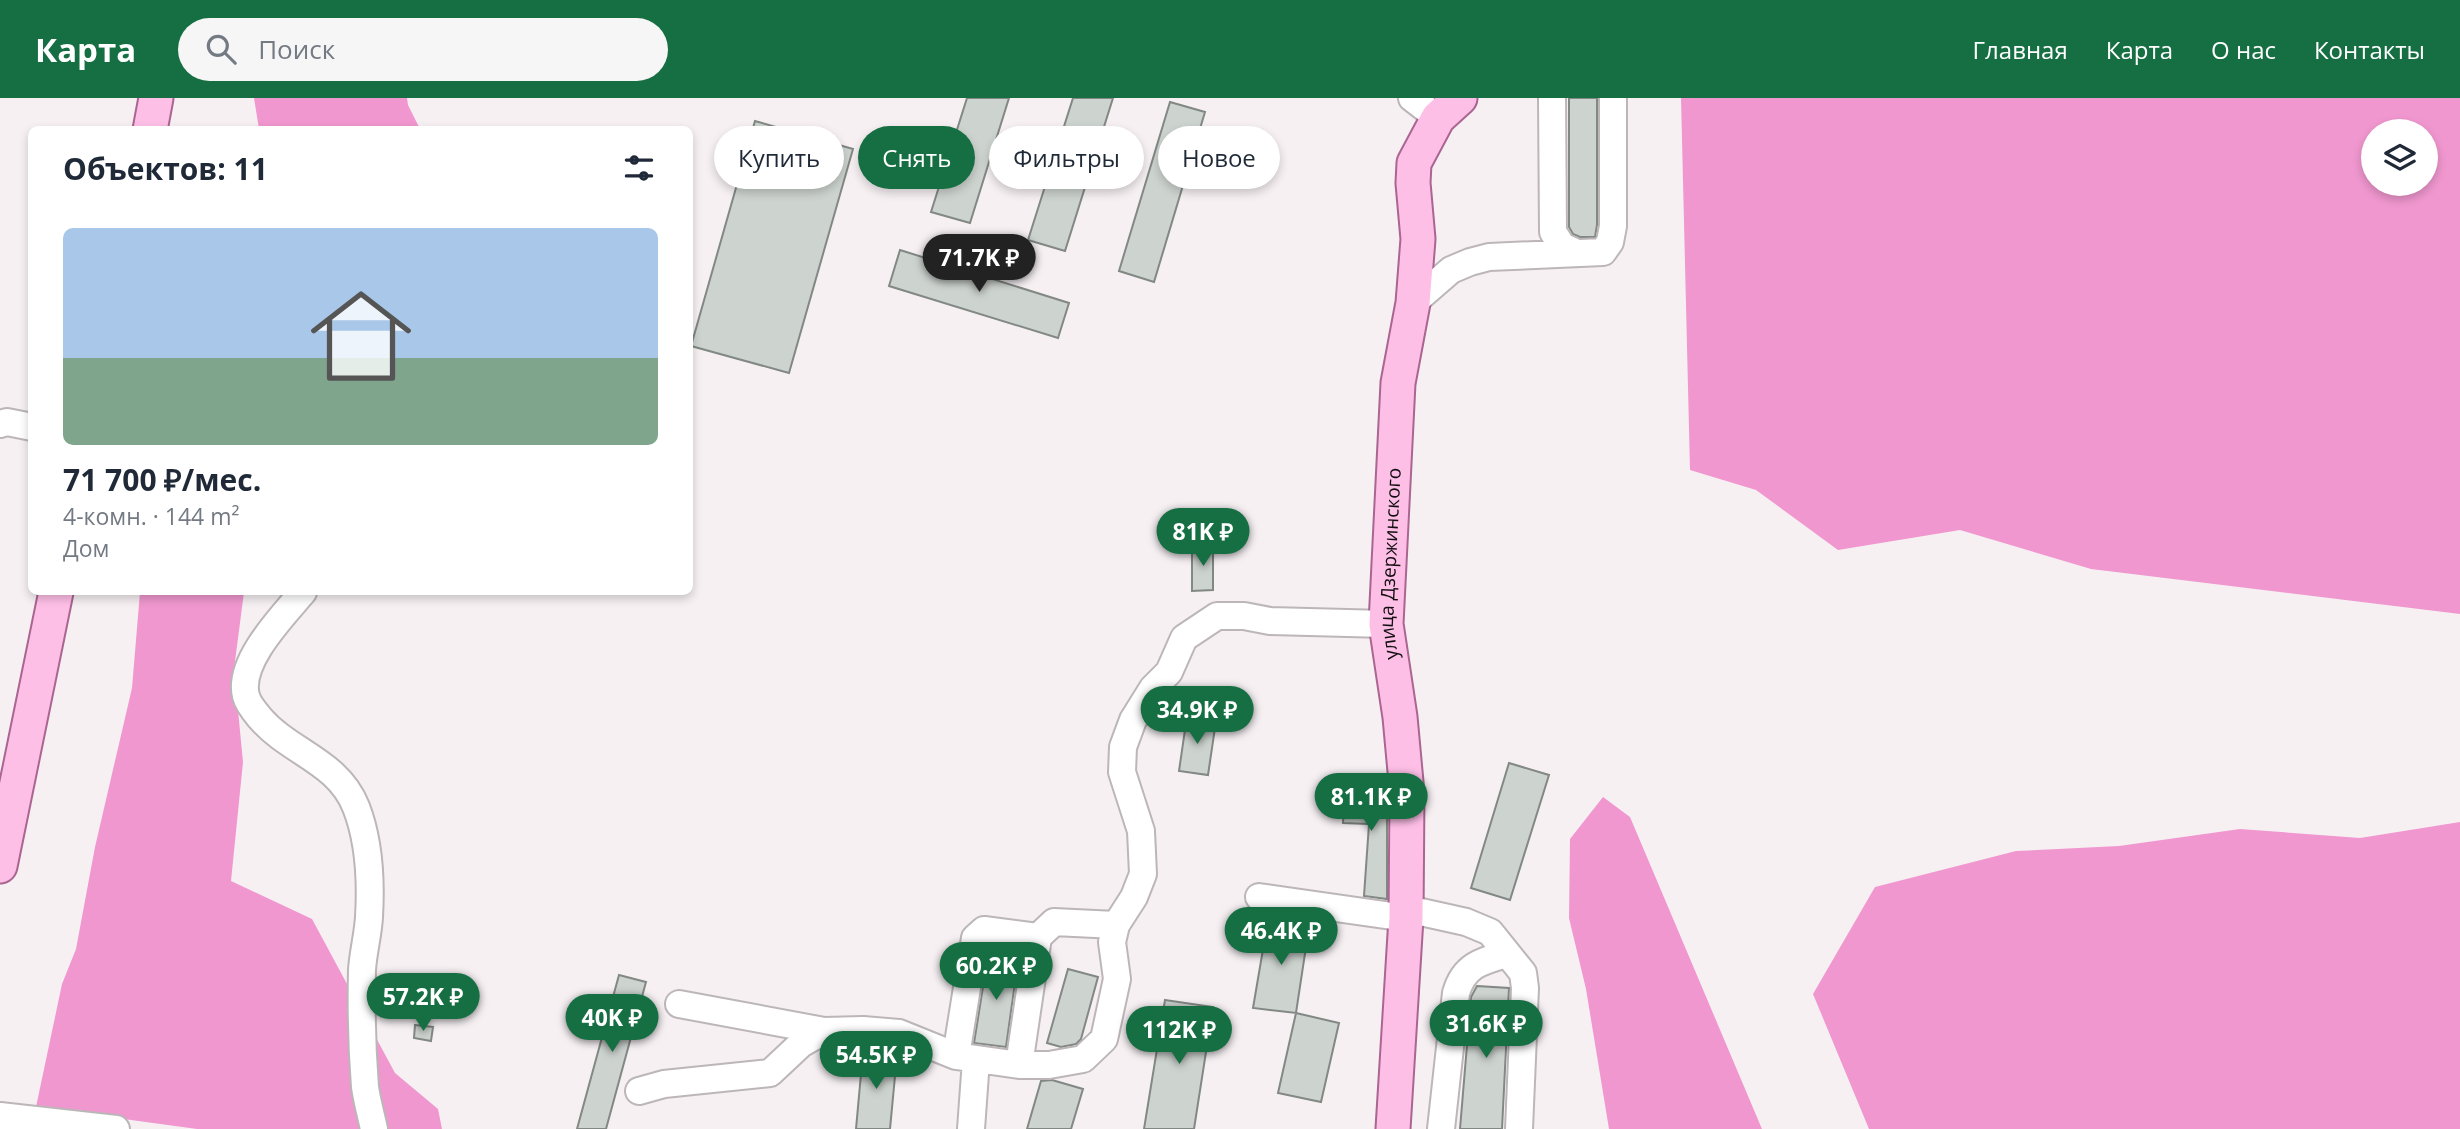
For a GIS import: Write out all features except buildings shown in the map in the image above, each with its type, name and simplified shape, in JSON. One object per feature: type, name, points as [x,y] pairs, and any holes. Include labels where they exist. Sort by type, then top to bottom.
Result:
[{"type":"main road","points":[[151,126],[156,98]]},
{"type":"main road","name":"улица Дзержинского","points":[[1393,1129],[1406,918],[1407,793],[1400,717],[1386,624],[1398,383],[1413,303],[1418,239],[1414,163],[1420,147],[1449,108]]},
{"type":"main road","points":[[0,866],[55,595]]},
{"type":"street","points":[[1412,98],[1449,108]]},
{"type":"street","points":[[1552,98],[1553,232],[1562,246],[1577,253]]},
{"type":"street","points":[[1413,303],[1451,270],[1470,262],[1489,257],[1554,252],[1603,252],[1610,242],[1613,226],[1613,98]]},
{"type":"street","points":[[0,424],[6,422],[28,426]]},
{"type":"street","points":[[301,595],[258,648],[250,664],[246,697],[255,712],[281,740],[319,761],[338,777],[357,809],[368,866],[369,917],[362,968],[363,1013],[366,1090],[374,1129]]},
{"type":"street","points":[[679,1004],[824,1031],[899,1033],[966,1058],[1019,1065],[1049,1065],[1083,1059],[1104,1039],[1116,979],[1112,942],[1116,925],[1134,897],[1143,874],[1141,831],[1122,772],[1123,747],[1133,720],[1153,688],[1169,672],[1184,638],[1217,616],[1244,616],[1270,621],[1386,624]]},
{"type":"street","points":[[1259,897],[1406,918],[1420,912],[1466,922],[1490,932],[1523,973],[1525,988],[1519,1129]]},
{"type":"street","points":[[1019,1065],[1038,937],[1054,922],[1116,925]]},
{"type":"street","points":[[971,1129],[966,1058],[975,938],[984,930],[1038,937]]},
{"type":"street","points":[[1441,1129],[1456,993],[1460,981],[1466,972],[1483,961],[1507,954]]},
{"type":"street","points":[[639,1091],[664,1084],[770,1073],[801,1044],[824,1031]]},
{"type":"street","points":[[0,1116],[116,1129]]},
{"type":"shaded area","points":[[254,98],[407,98],[418,126],[259,126]]},
{"type":"shaded area","points":[[1681,98],[2460,98],[2460,614],[2091,569],[1960,530],[1838,550],[1756,490],[1690,470]]},
{"type":"shaded area","points":[[140,595],[244,595],[234,669],[243,762],[231,881],[312,919],[395,1073],[438,1109],[442,1129],[197,1129],[36,1107],[62,984],[76,949],[95,847],[132,688]]},
{"type":"shaded area","points":[[1603,797],[1630,817],[1762,1129],[1609,1129],[1586,989],[1569,918],[1570,839]]},
{"type":"shaded area","points":[[2460,822],[2460,1129],[1869,1129],[1813,994],[1875,887],[2016,851],[2119,846],[2240,829],[2360,838]]}]
